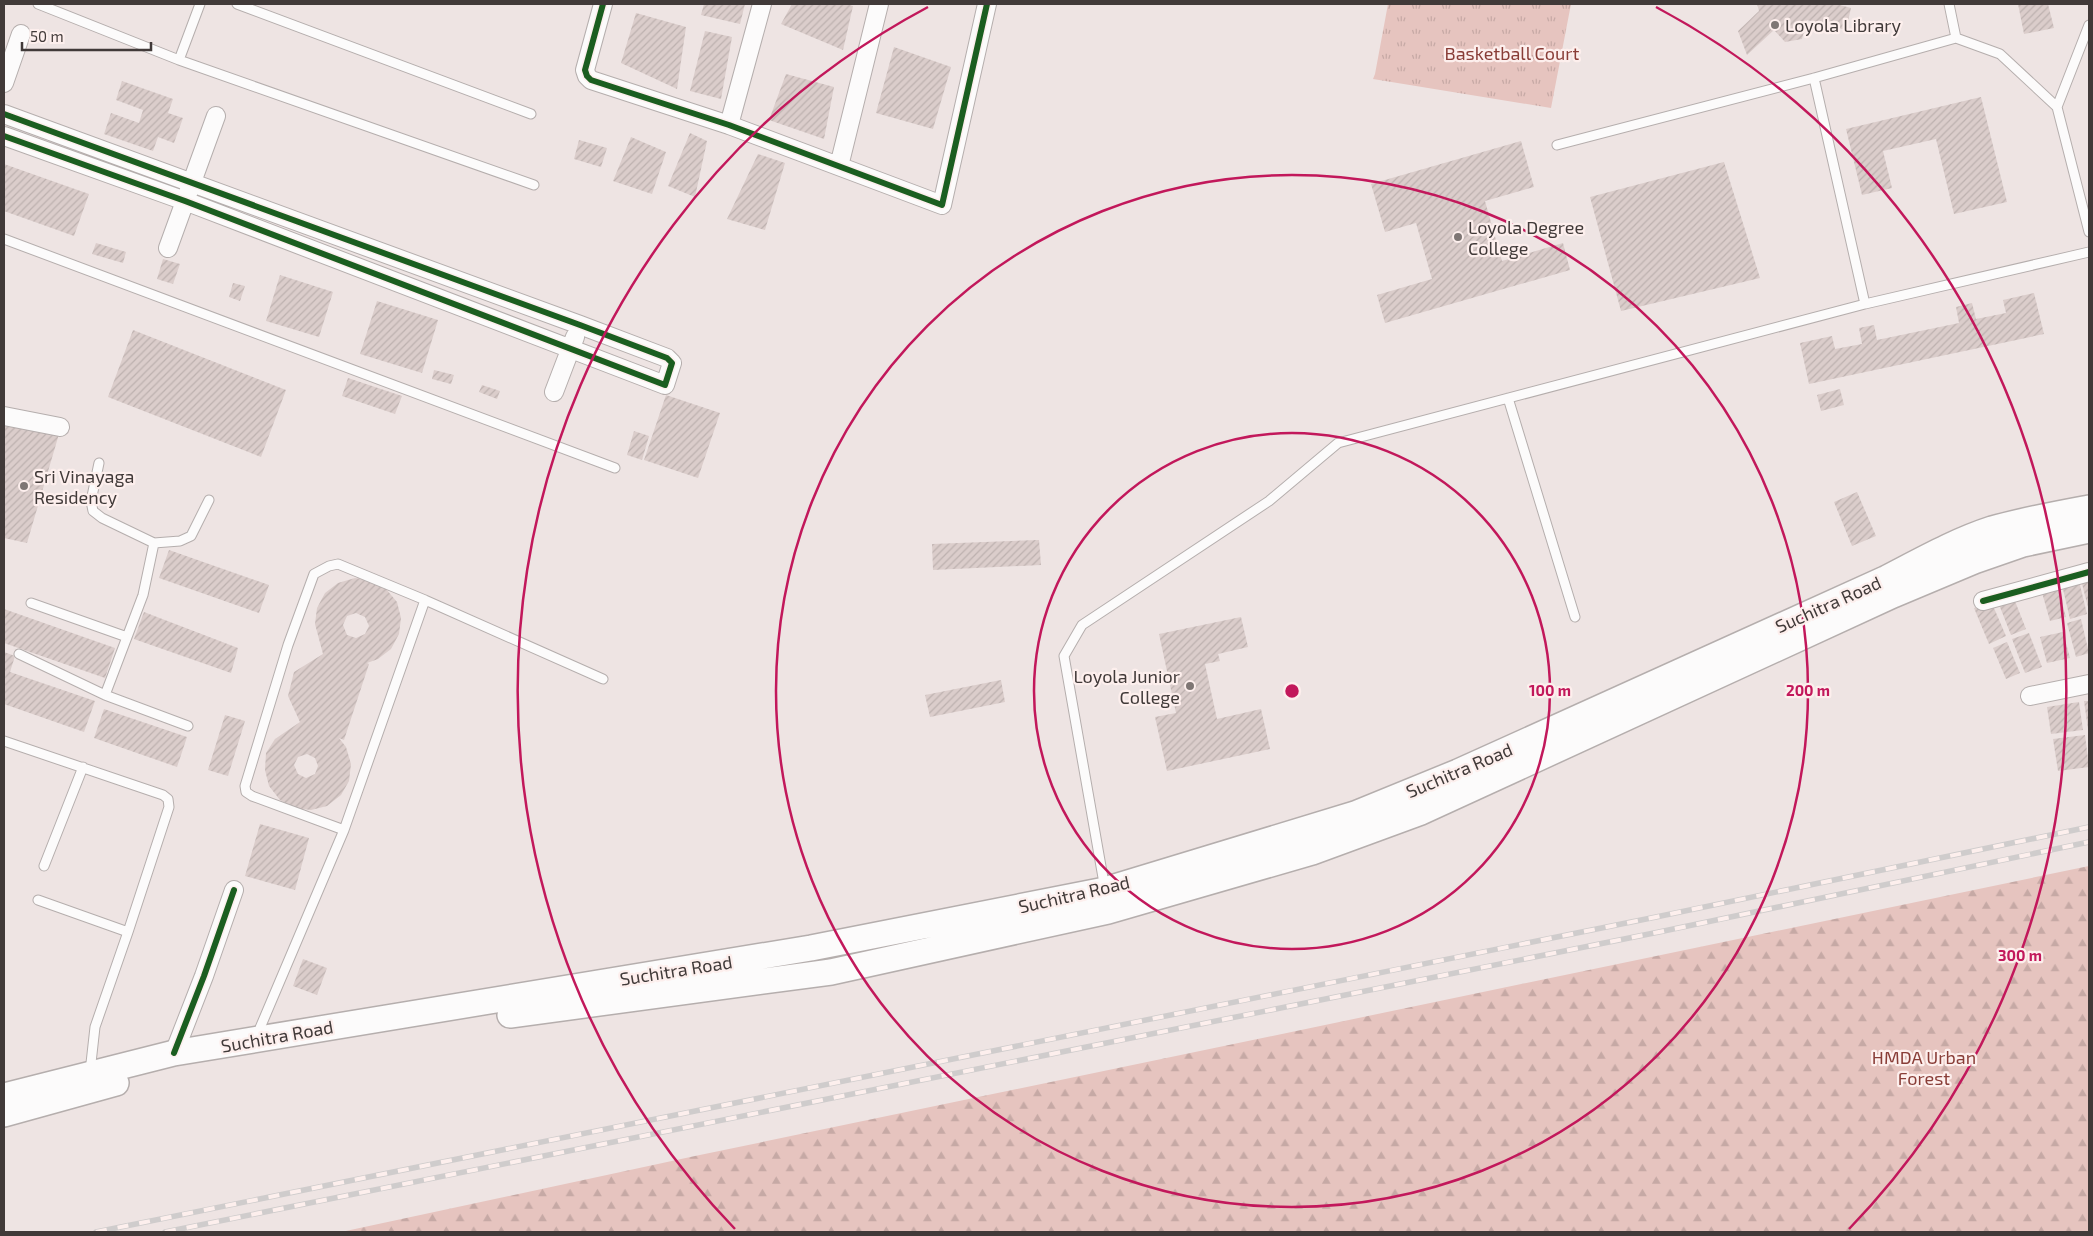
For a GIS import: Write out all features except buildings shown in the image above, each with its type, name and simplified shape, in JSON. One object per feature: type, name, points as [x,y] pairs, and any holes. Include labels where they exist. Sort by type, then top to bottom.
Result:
[{"type":"main road","name":"Suchitra Road","points":[[4,1096],[174,1053],[255,1040],[699,978],[831,972],[1108,911],[1312,852],[1421,812],[1889,587],[1942,549],[1991,530],[2041,517],[2089,508]]},
{"type":"main road","name":"Suchitra Road","points":[[4,1114],[153,1074],[348,1038],[699,978],[811,948],[1106,890],[1364,810],[1458,772],[1889,587],[1974,562],[2023,544],[2089,530]]},
{"type":"street","points":[[603,4],[585,70],[591,80],[730,125],[942,205],[987,4]]},
{"type":"street","points":[[730,125],[762,4]]},
{"type":"street","points":[[839,166],[879,4]]},
{"type":"street","points":[[4,83],[22,34]]},
{"type":"street","points":[[4,114],[580,325],[670,360],[672,363],[666,382],[663,386],[571,348],[185,201],[4,136]]},
{"type":"street","points":[[168,248],[216,116]]},
{"type":"street","points":[[473,312],[482,290]]},
{"type":"street","points":[[554,392],[580,325]]},
{"type":"street","points":[[4,416],[60,427]]},
{"type":"street","points":[[1983,601],[2089,572]]},
{"type":"street","points":[[2030,696],[2089,684]]},
{"type":"street","points":[[174,1053],[204,976],[234,890]]},
{"type":"lane","points":[[39,4],[179,60],[534,185]]},
{"type":"lane","points":[[179,60],[200,4]]},
{"type":"lane","points":[[237,4],[531,114]]},
{"type":"lane","points":[[1949,4],[1956,38]]},
{"type":"lane","points":[[2057,108],[2089,25]]},
{"type":"lane","points":[[1557,144],[1814,78],[1956,38],[2000,54],[2057,108],[2089,232]]},
{"type":"lane","points":[[1814,78],[1865,304]]},
{"type":"lane","points":[[4,239],[615,468]]},
{"type":"lane","points":[[1106,890],[1064,656],[1082,625],[1269,501],[1338,443],[1865,304],[2089,252]]},
{"type":"lane","points":[[1508,398],[1575,617]]},
{"type":"lane","points":[[99,463],[91,501],[93,511],[102,518],[154,543],[180,541],[191,536],[209,500]]},
{"type":"lane","points":[[105,695],[143,595],[154,543]]},
{"type":"lane","points":[[344,830],[252,796],[246,792],[245,786],[288,645],[314,574],[329,566],[338,564],[425,600],[603,679]]},
{"type":"lane","points":[[255,1040],[344,830],[425,600]]},
{"type":"lane","points":[[31,603],[127,637]]},
{"type":"lane","points":[[19,654],[105,695],[188,726]]},
{"type":"lane","points":[[4,741],[163,795],[168,799],[169,807],[95,1027],[90,1073]]},
{"type":"lane","points":[[44,866],[83,767]]},
{"type":"lane","points":[[38,900],[128,932]]},
{"type":"green space","name":"Basketball Court","points":[[1388,4],[1571,4],[1551,108],[1373,79]]},
{"type":"green space","name":"HMDA Urban Forest","points":[[2089,866],[2089,1232],[341,1232],[695,1156]]},
{"type":"railway","points":[[96,1232],[1656,917],[2089,827]]},
{"type":"railway","points":[[165,1232],[1659,932],[2089,842]]},
{"type":"cycle path","points":[[603,4],[585,70],[591,80],[729,125],[942,205],[987,4]]},
{"type":"cycle path","points":[[4,114],[667,358],[672,363],[665,385],[185,201],[4,136]]},
{"type":"cycle path","points":[[1983,601],[2089,572]]},
{"type":"cycle path","points":[[174,1053],[204,976],[234,890]]},
{"type":"place","name":"Loyola Library","points":[[1775,25]]},
{"type":"place","name":"Loyola Degree College","points":[[1458,237]]},
{"type":"place","name":"Sri Vinayaga Residency","points":[[24,486]]},
{"type":"place","name":"Loyola Junior College","points":[[1190,686]]}]
